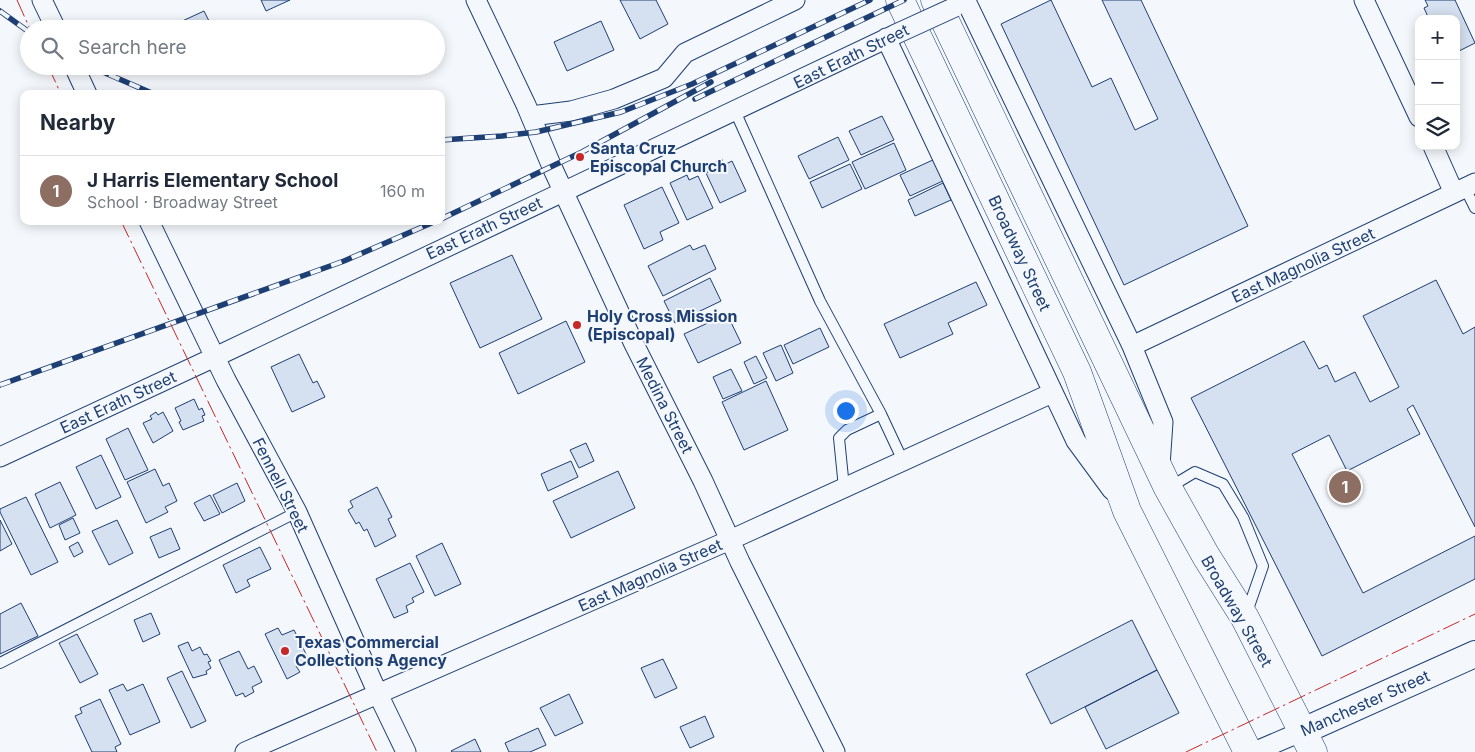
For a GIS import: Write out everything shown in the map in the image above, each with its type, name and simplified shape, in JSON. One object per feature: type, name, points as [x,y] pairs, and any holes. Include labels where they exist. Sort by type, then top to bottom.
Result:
[{"type":"main road","name":"Broadway Street","points":[[900,0],[1077,372],[1127,511],[1248,752]]},
{"type":"main road","name":"Broadway Street","points":[[956,2],[1164,479],[1206,556],[1245,618],[1308,742]]},
{"type":"street","points":[[42,0],[52,20]]},
{"type":"street","name":"Medina Street","points":[[476,0],[531,116],[563,191],[634,344],[835,752]]},
{"type":"street","points":[[531,116],[571,111],[614,99],[664,78],[685,53],[795,0]]},
{"type":"street","points":[[1364,0],[1415,108]]},
{"type":"street","points":[[956,2],[1132,346],[1163,422],[1164,479]]},
{"type":"street","name":"East Erath Street","points":[[0,457],[735,111],[891,36],[956,2]]},
{"type":"street","name":"Broadway Street","points":[[891,36],[1076,441],[1127,511]]},
{"type":"street","points":[[78,75],[85,90]]},
{"type":"street","points":[[1436,150],[1465,188]]},
{"type":"street","name":"East Magnolia Street","points":[[1132,346],[1465,188]]},
{"type":"street","name":"Fennell Street","points":[[151,225],[215,357],[296,512],[406,752]]},
{"type":"street","name":"East Magnolia Street","points":[[245,752],[730,540],[1052,392]]},
{"type":"street","name":"Manchester Street","points":[[1254,752],[1308,742],[1475,654]]},
{"type":"lane","points":[[735,111],[820,301],[881,414],[903,461]]},
{"type":"lane","points":[[1465,188],[1475,208]]},
{"type":"lane","points":[[844,488],[838,438],[847,430],[881,414]]},
{"type":"lane","points":[[1164,479],[1195,472],[1223,484],[1243,517],[1263,566],[1245,618]]},
{"type":"lane","points":[[0,663],[296,512]]},
{"type":"building","points":[[261,0],[290,0],[266,11]]},
{"type":"building","points":[[620,0],[656,0],[668,24],[640,39]]},
{"type":"building","points":[[1051,0],[1092,87],[1111,78],[1135,130],[1158,119],[1102,0],[1141,0],[1248,226],[1124,285],[1001,24]]},
{"type":"building","points":[[1425,0],[1455,0],[1475,43],[1460,50],[1460,15],[1427,15],[1424,8],[1428,6]]},
{"type":"building","points":[[204,11],[208,20],[184,20]]},
{"type":"building","points":[[601,21],[614,50],[567,71],[554,42]]},
{"type":"building","points":[[882,116],[894,140],[861,155],[849,131]]},
{"type":"building","points":[[838,137],[849,160],[809,179],[798,156]]},
{"type":"building","points":[[894,143],[906,170],[865,189],[852,162]]},
{"type":"building","points":[[722,159],[724,165],[732,161],[746,191],[720,203],[706,173],[708,172],[706,167]]},
{"type":"building","points":[[935,159],[945,180],[910,196],[900,175]]},
{"type":"building","points":[[850,164],[862,189],[822,208],[810,182]]},
{"type":"building","points":[[687,175],[689,180],[698,176],[713,208],[687,220],[670,183]]},
{"type":"building","points":[[943,183],[951,200],[915,216],[908,200]]},
{"type":"building","points":[[662,187],[679,223],[660,232],[663,240],[644,249],[624,205]]},
{"type":"building","points":[[690,245],[693,250],[705,245],[716,269],[663,296],[648,266]]},
{"type":"building","points":[[512,255],[542,319],[480,348],[450,283]]},
{"type":"building","points":[[710,278],[721,301],[675,323],[664,301]]},
{"type":"building","points":[[1436,280],[1463,334],[1475,327],[1475,527],[1413,405],[1407,409],[1420,434],[1347,471],[1329,435],[1292,454],[1363,593],[1475,536],[1475,579],[1322,656],[1191,398],[1304,341],[1319,369],[1327,365],[1335,382],[1355,372],[1370,402],[1399,387],[1363,316]]},
{"type":"building","points":[[976,282],[987,305],[948,323],[953,334],[900,358],[884,324]]},
{"type":"building","points":[[727,314],[741,343],[698,363],[684,334]]},
{"type":"building","points":[[566,321],[585,362],[518,394],[499,353]]},
{"type":"building","points":[[820,328],[829,347],[793,364],[784,345]]},
{"type":"building","points":[[781,345],[793,373],[776,381],[763,353]]},
{"type":"building","points":[[299,354],[313,383],[317,381],[325,397],[292,412],[271,367]]},
{"type":"building","points":[[756,356],[767,378],[754,384],[744,362]]},
{"type":"building","points":[[731,369],[742,391],[723,399],[713,377]]},
{"type":"building","points":[[766,381],[788,430],[744,450],[722,402]]},
{"type":"building","points":[[194,399],[199,410],[202,408],[205,415],[202,416],[204,421],[183,430],[175,408]]},
{"type":"building","points":[[156,412],[158,415],[163,412],[173,431],[153,443],[143,423],[152,419],[150,416]]},
{"type":"building","points":[[128,428],[148,470],[125,480],[106,439]]},
{"type":"building","points":[[586,443],[594,461],[579,468],[570,450]]},
{"type":"building","points":[[101,455],[121,497],[96,509],[76,467]]},
{"type":"building","points":[[571,461],[578,477],[548,491],[541,474]]},
{"type":"building","points":[[155,469],[163,486],[169,483],[177,501],[165,507],[168,512],[146,523],[127,482]]},
{"type":"building","points":[[618,471],[635,508],[571,538],[553,501]]},
{"type":"building","points":[[60,482],[76,515],[50,528],[35,494]]},
{"type":"building","points":[[237,483],[245,501],[222,513],[213,495]]},
{"type":"building","points":[[377,487],[392,517],[388,519],[396,536],[375,547],[367,529],[364,531],[359,522],[356,524],[348,510],[353,507],[350,501]]},
{"type":"building","points":[[210,495],[220,514],[204,521],[194,503]]},
{"type":"building","points":[[26,497],[58,562],[31,575],[0,512],[0,509]]},
{"type":"building","points":[[73,518],[80,533],[65,540],[59,525]]},
{"type":"building","points":[[0,520],[12,544],[0,551]]},
{"type":"building","points":[[117,520],[133,553],[109,565],[92,531]]},
{"type":"building","points":[[171,528],[180,549],[159,558],[150,537]]},
{"type":"building","points":[[78,542],[83,552],[74,557],[69,547]]},
{"type":"building","points":[[442,543],[461,584],[435,596],[416,556]]},
{"type":"building","points":[[260,547],[271,569],[247,580],[250,586],[236,593],[223,565]]},
{"type":"building","points":[[410,563],[424,592],[412,598],[414,602],[406,606],[408,612],[394,618],[376,579]]},
{"type":"building","points":[[21,603],[38,636],[0,654],[0,614]]},
{"type":"building","points":[[151,613],[160,634],[143,642],[134,620]]},
{"type":"building","points":[[1132,620],[1157,670],[1051,724],[1026,674]]},
{"type":"building","points":[[278,628],[282,635],[294,630],[309,660],[296,666],[300,672],[287,679],[265,634]]},
{"type":"building","points":[[77,634],[98,674],[80,683],[59,643]]},
{"type":"building","points":[[188,642],[192,651],[200,647],[204,655],[207,654],[211,661],[208,662],[211,668],[206,671],[207,674],[193,678],[178,646]]},
{"type":"building","points":[[239,651],[248,669],[254,666],[262,682],[252,687],[254,692],[245,697],[243,693],[236,696],[219,660]]},
{"type":"building","points":[[663,659],[677,688],[655,698],[641,668]]},
{"type":"building","points":[[1157,670],[1179,713],[1106,749],[1085,707]]},
{"type":"building","points":[[182,671],[206,721],[191,728],[167,678]]},
{"type":"building","points":[[123,684],[127,691],[143,684],[160,722],[130,735],[109,690]]},
{"type":"building","points":[[569,694],[583,723],[555,736],[540,708]]},
{"type":"building","points":[[100,699],[121,744],[115,747],[117,752],[92,752],[75,716],[82,713],[80,708]]},
{"type":"building","points":[[705,716],[714,737],[690,748],[680,727]]},
{"type":"building","points":[[538,728],[546,745],[530,752],[509,752],[505,743]]},
{"type":"building","points":[[475,739],[481,752],[451,751]]},
{"type":"railway","points":[[445,140],[536,132],[621,112],[692,84],[870,0]]},
{"type":"railway","points":[[695,99],[904,0]]},
{"type":"railway","points":[[0,11],[20,25]]},
{"type":"railway","points":[[110,75],[145,90]]},
{"type":"railway","points":[[445,217],[582,152],[711,82]]},
{"type":"railway","points":[[0,385],[344,261],[427,225]]},
{"type":"power","points":[[17,0],[26,20]]},
{"type":"power","points":[[52,75],[59,90]]},
{"type":"power","points":[[123,225],[377,752]]},
{"type":"power","points":[[1186,752],[1475,614]]},
{"type":"place","name":"Santa Cruz Episcopal Church","points":[[580,157]]},
{"type":"place","name":"Holy Cross Mission (Episcopal)","points":[[577,325]]},
{"type":"place","name":"J Harris Elementary School","points":[[1345,487]]},
{"type":"place","name":"Texas Commercial Collections Agency","points":[[285,651]]}]
